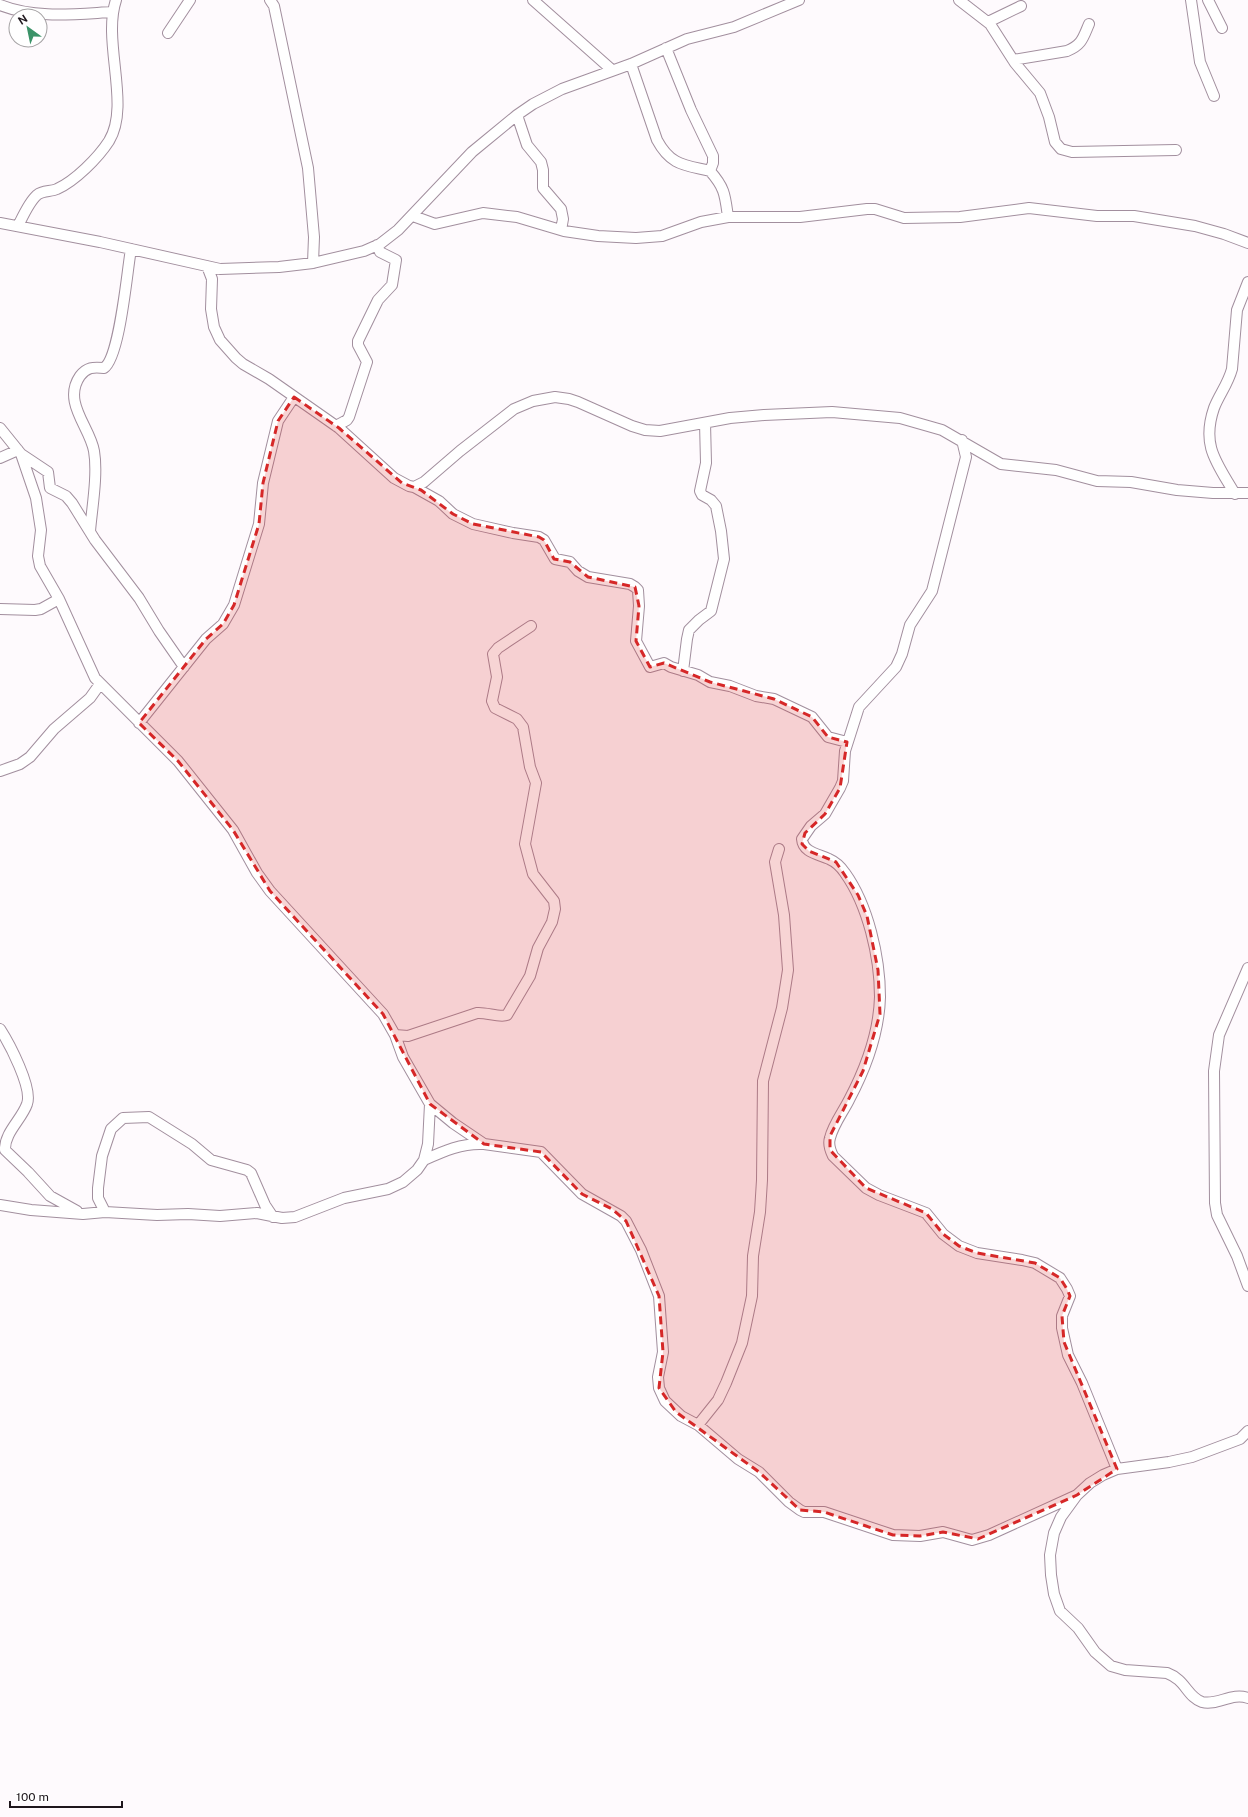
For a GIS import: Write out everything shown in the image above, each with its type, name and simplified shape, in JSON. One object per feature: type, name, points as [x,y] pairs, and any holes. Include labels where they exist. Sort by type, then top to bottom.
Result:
[{"type":"street","points":[[18,226],[38,194],[43,191],[59,188],[81,173],[109,141],[114,128],[117,103],[112,48],[112,12],[116,0]]},
{"type":"street","points":[[168,33],[190,0]]},
{"type":"street","points":[[270,0],[274,6],[308,168],[314,237],[313,263]]},
{"type":"street","points":[[532,0],[612,70]]},
{"type":"street","points":[[0,223],[131,249],[220,269],[246,269],[313,263],[364,251],[377,245],[398,230],[413,216],[472,152],[517,115],[533,104],[562,89],[631,64],[687,39],[734,27],[799,0]]},
{"type":"street","points":[[959,0],[988,22],[1013,60],[1040,93],[1049,117],[1055,142],[1061,149],[1072,152],[1176,150]]},
{"type":"street","points":[[1191,0],[1200,62],[1214,96]]},
{"type":"street","points":[[1208,0],[1222,28]]},
{"type":"street","points":[[0,5],[28,12],[59,15],[112,12]]},
{"type":"street","points":[[988,22],[1021,6]]},
{"type":"street","points":[[1013,60],[1074,49],[1080,44],[1089,24]]},
{"type":"street","points":[[666,48],[691,110],[713,156],[713,163],[710,171]]},
{"type":"street","points":[[631,64],[657,140],[663,151],[672,160],[710,171],[721,183],[725,194],[728,217]]},
{"type":"street","points":[[517,115],[527,145],[540,162],[543,170],[544,188],[561,209],[561,230]]},
{"type":"street","points":[[413,216],[435,224],[483,213],[517,217],[561,230],[598,236],[636,238],[662,236],[701,222],[728,217],[800,217],[867,209],[874,209],[904,218],[960,217],[1029,208],[1097,216],[1134,216],[1195,226],[1224,234],[1248,243]]},
{"type":"street","points":[[336,426],[347,420],[349,417],[368,362],[358,344],[358,341],[378,300],[392,285],[394,280],[396,260],[380,252],[377,245]]},
{"type":"street","points":[[90,531],[95,477],[95,453],[79,417],[74,389],[76,383],[86,370],[90,367],[104,368],[111,360],[119,330],[131,249]]},
{"type":"street","points":[[207,266],[212,279],[212,317],[220,340],[243,364],[269,379],[336,426],[394,478],[439,501],[453,514],[473,524],[539,537],[544,540],[555,560],[570,562],[581,574],[635,587],[638,590],[639,606],[636,641],[644,659],[651,667],[662,663],[698,675],[710,682],[730,686],[756,696],[774,699],[812,717],[828,737],[847,742]]},
{"type":"street","points":[[1243,494],[1212,454],[1209,441],[1214,408],[1230,378],[1232,370],[1238,310],[1248,282]]},
{"type":"street","points":[[139,722],[206,639],[228,617],[236,600],[259,524],[263,482],[278,421],[294,397]]},
{"type":"street","points":[[414,487],[424,482],[460,450],[514,409],[523,404],[543,398],[555,397],[569,399],[645,430],[660,431],[730,418],[764,415],[832,412],[900,418],[942,430],[962,440],[1001,464],[1056,470],[1097,481],[1131,482],[1177,490],[1243,494]]},
{"type":"street","points":[[683,671],[689,630],[711,611],[724,559],[722,531],[716,506],[702,495],[700,491],[706,457],[705,423]]},
{"type":"street","points":[[0,428],[20,452],[48,472],[50,488],[69,499],[90,531],[134,590],[159,631],[184,667]]},
{"type":"street","points":[[962,440],[966,452],[965,463],[956,492],[932,590],[910,625],[902,654],[896,667],[859,707],[847,742],[840,788],[825,814],[805,833],[802,839],[802,844],[809,851],[836,862],[851,881],[867,916],[877,964],[880,990],[880,1014],[863,1071],[830,1136],[830,1150],[833,1156],[866,1188],[879,1196],[926,1213],[943,1234],[959,1246],[977,1253],[1035,1263],[1060,1278],[1070,1296],[1062,1316],[1062,1328],[1068,1355],[1082,1383],[1117,1469]]},
{"type":"street","points":[[0,458],[20,452]]},
{"type":"street","points":[[20,452],[36,498],[41,530],[38,556],[40,566],[58,599],[90,670],[100,684],[183,767],[233,830],[257,873],[270,890],[383,1014],[395,1035],[404,1057],[430,1104],[453,1123],[484,1144]]},
{"type":"street","points":[[0,609],[41,609],[58,599]]},
{"type":"street","points":[[395,1035],[408,1036],[477,1013],[487,1012],[502,1016],[507,1015],[530,976],[538,948],[552,922],[555,909],[554,902],[533,874],[525,844],[536,783],[530,767],[523,727],[517,719],[495,708],[492,701],[497,677],[493,654],[498,648],[530,626]]},
{"type":"street","points":[[0,771],[20,764],[30,757],[54,728],[90,698],[100,684]]},
{"type":"street","points":[[698,1425],[718,1400],[729,1377],[742,1343],[752,1296],[753,1256],[760,1212],[762,1180],[763,1081],[782,1008],[788,970],[784,915],[775,866],[779,849]]},
{"type":"street","points":[[1248,968],[1219,1035],[1214,1071],[1215,1203],[1217,1214],[1237,1256],[1248,1286]]},
{"type":"street","points":[[0,1030],[16,1059],[29,1096],[27,1104],[7,1139],[5,1150],[50,1196],[83,1214]]},
{"type":"street","points":[[0,1205],[31,1210],[83,1214],[105,1212],[220,1216],[257,1213],[273,1217],[295,1218],[344,1198],[388,1189],[403,1182],[417,1170],[424,1160],[428,1144],[430,1104]]},
{"type":"street","points":[[105,1212],[98,1198],[98,1188],[102,1156],[111,1129],[123,1118],[142,1116],[149,1117],[192,1144],[211,1160],[247,1170],[251,1173],[265,1205],[273,1217]]},
{"type":"street","points":[[424,1160],[458,1146],[470,1144],[484,1144],[541,1152],[582,1194],[617,1212],[626,1221],[641,1250],[659,1296],[663,1352],[658,1377],[659,1388],[665,1401],[676,1412],[698,1425],[738,1459],[759,1472],[789,1502],[800,1510],[804,1512],[824,1512],[893,1535],[920,1536],[943,1532],[972,1540],[978,1539],[1023,1520],[1077,1495]]},
{"type":"street","points":[[1248,1431],[1244,1442],[1169,1462],[1140,1464],[1117,1469],[1090,1483],[1077,1495],[1062,1517],[1054,1533],[1050,1554],[1054,1594],[1060,1611],[1078,1628],[1095,1652],[1111,1666],[1124,1670],[1167,1673],[1179,1679],[1192,1696],[1204,1702],[1240,1696],[1248,1698]]},
{"type":"highlighted area","points":[[294,397],[339,428],[402,483],[421,490],[453,514],[473,524],[539,537],[544,540],[554,559],[570,562],[588,577],[635,587],[639,606],[636,641],[650,667],[664,663],[710,682],[774,699],[812,717],[828,737],[847,742],[840,788],[825,814],[805,833],[802,844],[809,851],[836,862],[858,895],[867,916],[878,970],[880,1014],[863,1071],[830,1136],[830,1150],[866,1188],[926,1213],[943,1234],[959,1246],[977,1253],[1035,1263],[1060,1278],[1070,1296],[1062,1316],[1064,1342],[1117,1469],[1077,1495],[978,1539],[943,1532],[920,1536],[893,1535],[824,1512],[800,1510],[759,1472],[676,1412],[659,1388],[663,1352],[659,1296],[626,1221],[612,1209],[582,1194],[541,1152],[484,1144],[430,1104],[383,1014],[270,891],[233,830],[178,761],[139,723],[206,639],[223,624],[234,605],[259,524],[263,483],[278,421]]}]
